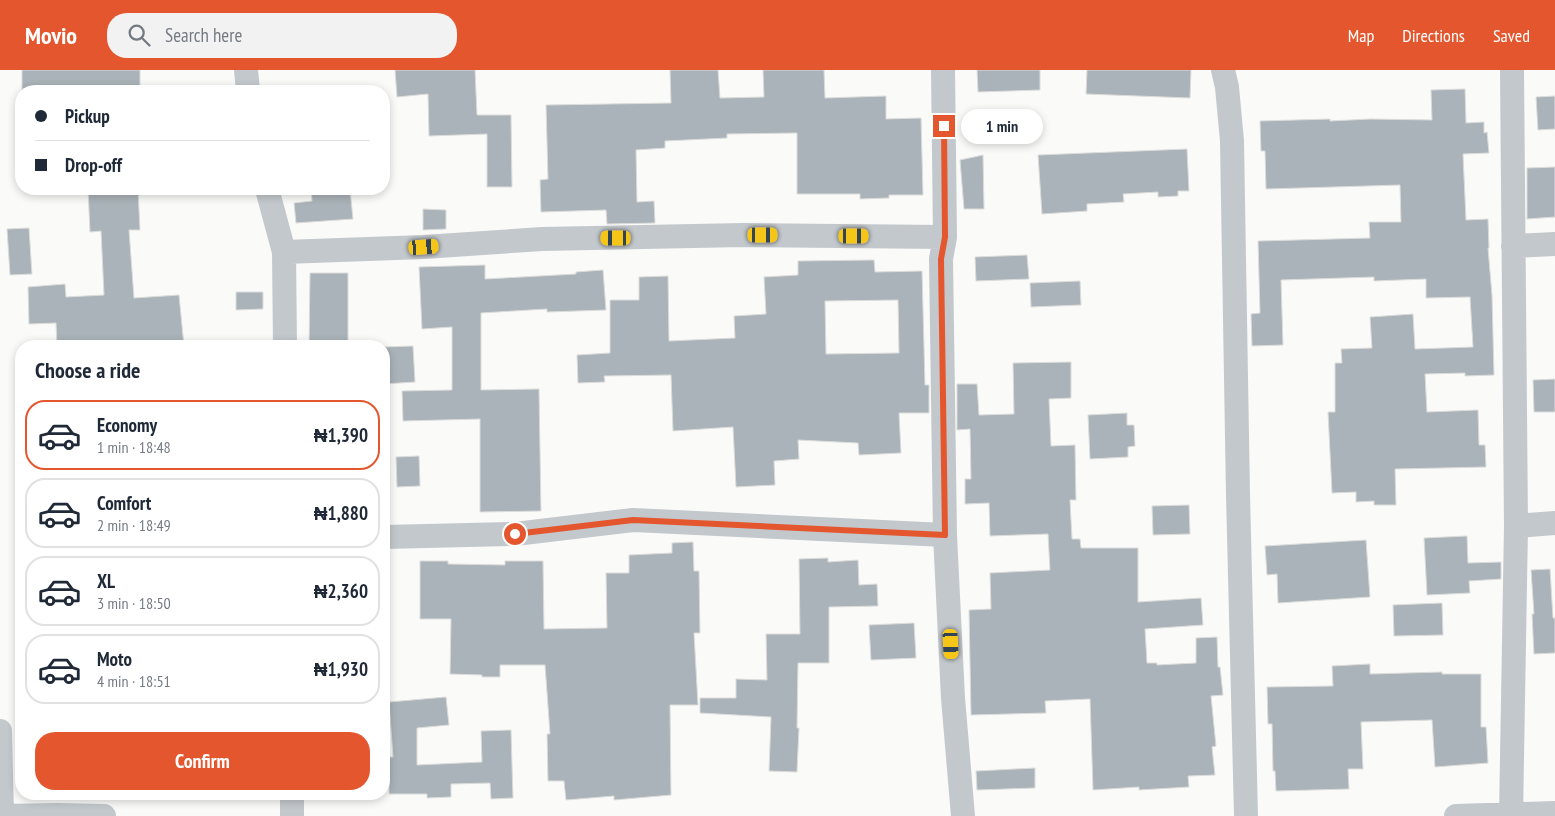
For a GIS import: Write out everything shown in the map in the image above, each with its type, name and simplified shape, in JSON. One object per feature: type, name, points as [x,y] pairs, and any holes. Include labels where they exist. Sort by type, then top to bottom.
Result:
[{"type":"street","points":[[246,70],[247,85]]},
{"type":"street","points":[[943,70],[945,237],[941,259],[945,535],[963,816]]},
{"type":"street","points":[[1222,70],[1227,87],[1232,141],[1246,816]]},
{"type":"street","points":[[1511,815],[1516,526],[1512,70]]},
{"type":"street","points":[[269,195],[284,252],[285,340]]},
{"type":"street","points":[[284,252],[424,247],[542,239],[744,235],[945,237]]},
{"type":"street","points":[[1513,246],[1555,244]]},
{"type":"street","points":[[390,537],[515,534],[633,520],[945,535]]},
{"type":"street","points":[[1516,526],[1555,524]]},
{"type":"street","points":[[0,731],[2,816],[58,814],[104,816]]},
{"type":"street","points":[[292,800],[292,816]]},
{"type":"street","points":[[1456,816],[1555,813]]},
{"type":"building","points":[[22,70],[140,70],[140,85],[22,85]]},
{"type":"building","points":[[395,70],[475,70],[477,115],[511,115],[512,187],[487,187],[487,134],[429,136],[428,94],[397,97]]},
{"type":"building","points":[[670,70],[718,70],[720,98],[764,97],[763,70],[824,70],[825,98],[886,96],[886,119],[921,118],[923,195],[889,195],[889,198],[860,199],[860,194],[797,194],[797,133],[727,134],[727,138],[665,141],[665,148],[636,150],[637,202],[654,201],[655,223],[607,224],[606,210],[541,212],[540,180],[548,179],[546,105],[671,103]]},
{"type":"building","points":[[977,70],[1040,70],[1040,90],[978,92]]},
{"type":"building","points":[[1087,70],[1191,70],[1190,98],[1086,94]]},
{"type":"building","points":[[1465,89],[1466,123],[1484,122],[1484,133],[1487,132],[1489,153],[1463,154],[1466,220],[1488,219],[1494,375],[1465,376],[1465,373],[1425,374],[1427,412],[1478,410],[1479,445],[1485,445],[1486,467],[1395,469],[1396,505],[1374,505],[1374,501],[1356,502],[1356,492],[1332,493],[1328,412],[1335,412],[1335,363],[1342,363],[1341,349],[1372,348],[1370,317],[1413,314],[1415,349],[1473,347],[1470,297],[1426,298],[1426,279],[1374,281],[1374,277],[1281,280],[1283,345],[1252,346],[1251,314],[1260,313],[1258,241],[1370,238],[1369,222],[1401,222],[1400,185],[1266,189],[1265,151],[1261,151],[1260,121],[1330,119],[1330,121],[1370,119],[1432,120],[1431,90]]},
{"type":"building","points":[[1555,96],[1555,129],[1538,130],[1536,97]]},
{"type":"building","points":[[1187,149],[1189,191],[1178,191],[1178,196],[1158,197],[1158,192],[1123,194],[1124,202],[1087,204],[1087,211],[1042,214],[1038,155]]},
{"type":"building","points":[[983,155],[984,209],[964,209],[960,160]]},
{"type":"building","points":[[1555,167],[1555,217],[1527,219],[1527,168]]},
{"type":"building","points":[[88,195],[138,195],[140,230],[129,230],[134,298],[179,295],[183,340],[57,340],[56,323],[29,324],[28,287],[65,284],[66,297],[104,295],[101,231],[90,232]]},
{"type":"building","points":[[312,195],[351,195],[353,219],[296,223],[294,203],[312,201]]},
{"type":"building","points":[[423,209],[446,210],[446,229],[423,230]]},
{"type":"building","points":[[29,228],[32,274],[10,275],[7,229]]},
{"type":"building","points":[[1027,255],[1029,279],[976,281],[975,257]]},
{"type":"building","points":[[874,260],[875,272],[922,271],[925,385],[929,385],[929,413],[899,413],[901,453],[859,455],[858,443],[798,440],[799,459],[774,461],[775,485],[736,487],[733,427],[673,431],[671,375],[604,376],[605,382],[578,383],[577,355],[610,353],[610,300],[639,300],[639,277],[668,276],[669,341],[735,338],[734,316],[766,314],[764,277],[798,275],[798,261]],"holes":[[[898,300],[899,353],[826,354],[825,301]]]},
{"type":"building","points":[[485,265],[485,279],[576,274],[576,272],[603,270],[606,310],[547,312],[547,309],[481,313],[481,390],[539,389],[541,511],[480,512],[480,419],[403,421],[402,391],[452,390],[452,327],[422,329],[419,267]]},
{"type":"building","points":[[310,273],[348,273],[348,340],[309,340]]},
{"type":"building","points":[[1080,281],[1081,305],[1031,307],[1030,283]]},
{"type":"building","points":[[236,292],[263,292],[263,309],[236,310]]},
{"type":"building","points":[[413,346],[415,382],[390,384],[390,347]]},
{"type":"building","points":[[1071,362],[1071,398],[1049,399],[1051,446],[1075,445],[1076,500],[1070,500],[1072,539],[1080,539],[1081,548],[1138,548],[1138,602],[1201,598],[1203,625],[1145,629],[1147,663],[1157,663],[1157,665],[1196,663],[1196,638],[1217,637],[1218,667],[1220,667],[1223,695],[1211,696],[1216,746],[1212,747],[1215,775],[1188,776],[1189,787],[1139,790],[1139,787],[1093,790],[1090,699],[1045,701],[1046,713],[971,715],[969,610],[991,609],[990,573],[1050,570],[1048,534],[990,536],[989,503],[965,504],[965,479],[971,479],[970,429],[957,430],[957,384],[977,384],[979,415],[1014,414],[1013,363]]},
{"type":"building","points":[[1555,379],[1555,412],[1534,412],[1533,380]]},
{"type":"building","points":[[1127,413],[1127,425],[1134,425],[1135,446],[1128,447],[1128,457],[1090,459],[1088,415]]},
{"type":"building","points":[[419,456],[420,486],[397,487],[396,457]]},
{"type":"building","points":[[1189,505],[1190,534],[1153,535],[1152,506]]},
{"type":"building","points":[[1467,536],[1468,563],[1501,562],[1501,579],[1469,581],[1470,593],[1427,595],[1424,538]]},
{"type":"building","points":[[1366,540],[1370,597],[1278,603],[1277,574],[1267,575],[1265,546]]},
{"type":"building","points":[[693,542],[694,571],[699,571],[700,633],[694,633],[698,705],[670,705],[671,795],[614,800],[614,796],[566,800],[564,781],[548,781],[547,734],[550,734],[545,665],[500,665],[500,677],[450,674],[451,619],[420,619],[420,561],[448,561],[448,564],[505,565],[505,561],[543,561],[544,629],[607,628],[606,573],[629,573],[629,555],[672,553],[672,543]]},
{"type":"building","points":[[828,558],[828,562],[858,560],[859,585],[877,584],[878,606],[829,607],[829,663],[798,663],[797,728],[799,728],[797,772],[769,771],[771,717],[700,713],[700,698],[736,698],[736,679],[767,680],[766,634],[800,634],[799,559]]},
{"type":"building","points":[[1550,569],[1553,618],[1555,618],[1555,653],[1534,654],[1531,570]]},
{"type":"building","points":[[1442,603],[1443,635],[1394,636],[1393,605]]},
{"type":"building","points":[[914,623],[916,658],[871,660],[869,625]]},
{"type":"building","points":[[1370,664],[1370,674],[1442,672],[1442,674],[1481,674],[1481,727],[1486,727],[1488,763],[1435,767],[1432,720],[1361,722],[1363,769],[1348,769],[1349,789],[1276,791],[1275,771],[1273,771],[1272,724],[1268,724],[1267,687],[1333,686],[1332,666]]},
{"type":"building","points":[[446,697],[449,725],[417,728],[417,765],[482,762],[481,731],[511,730],[513,798],[491,799],[490,783],[451,784],[451,797],[427,798],[427,794],[390,794],[390,757],[393,757],[390,702]]},
{"type":"building","points":[[1035,768],[1035,788],[977,790],[976,771]]},
{"type":"route","points":[[515,534],[633,520],[945,535],[941,259],[945,237],[944,126]]}]
